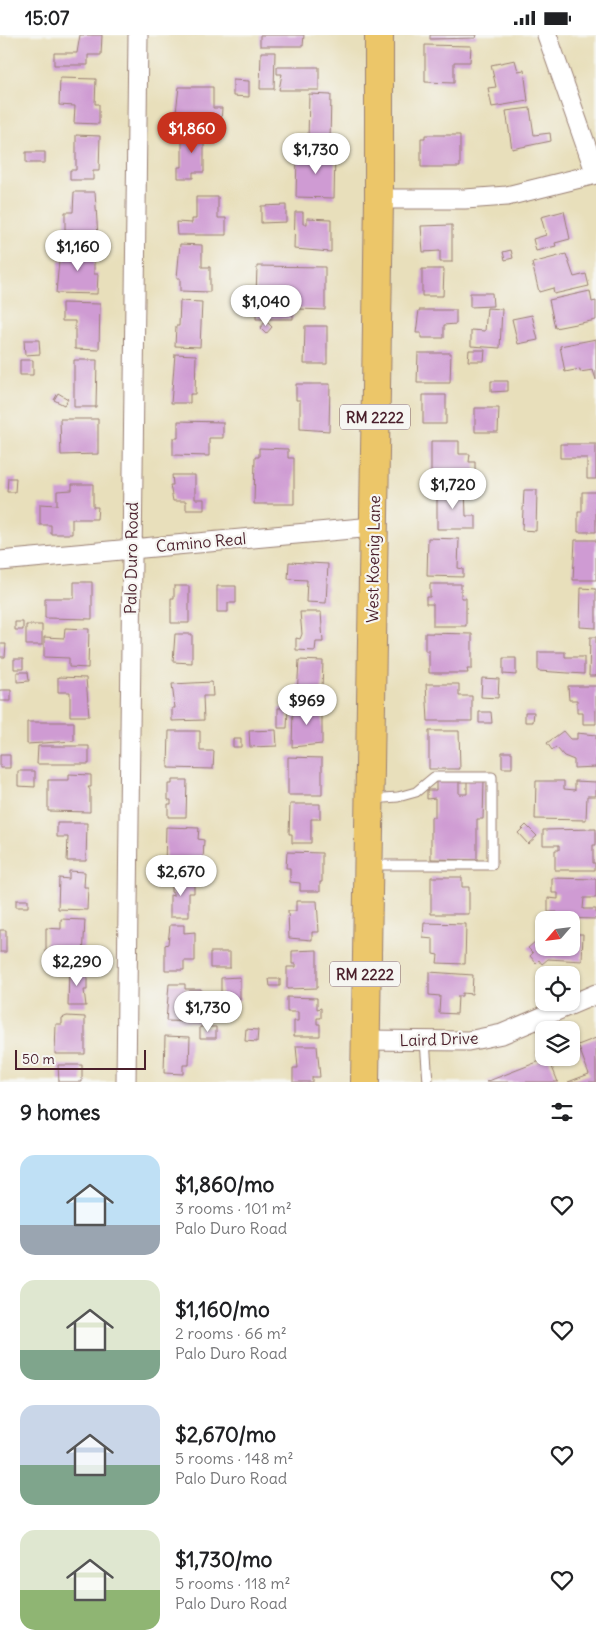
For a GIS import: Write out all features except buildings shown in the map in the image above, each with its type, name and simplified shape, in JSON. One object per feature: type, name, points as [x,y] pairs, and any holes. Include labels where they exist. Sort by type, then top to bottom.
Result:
[{"type":"main road","name":"West Koenig Lane","points":[[365,1082],[364,1040],[379,199],[379,35]]},
{"type":"street","name":"Palo Duro Road","points":[[126,1082],[138,35]]},
{"type":"street","points":[[379,199],[464,199],[507,196],[596,174],[547,35]]},
{"type":"street","name":"Camino Real","points":[[0,561],[373,527]]},
{"type":"street","name":"Laird Drive","points":[[364,1040],[468,1041],[502,1034],[596,994]]},
{"type":"lane","points":[[367,865],[492,865],[492,777],[434,777],[416,792],[398,797],[368,799]]},
{"type":"lane","points":[[425,1041],[428,1082]]}]
